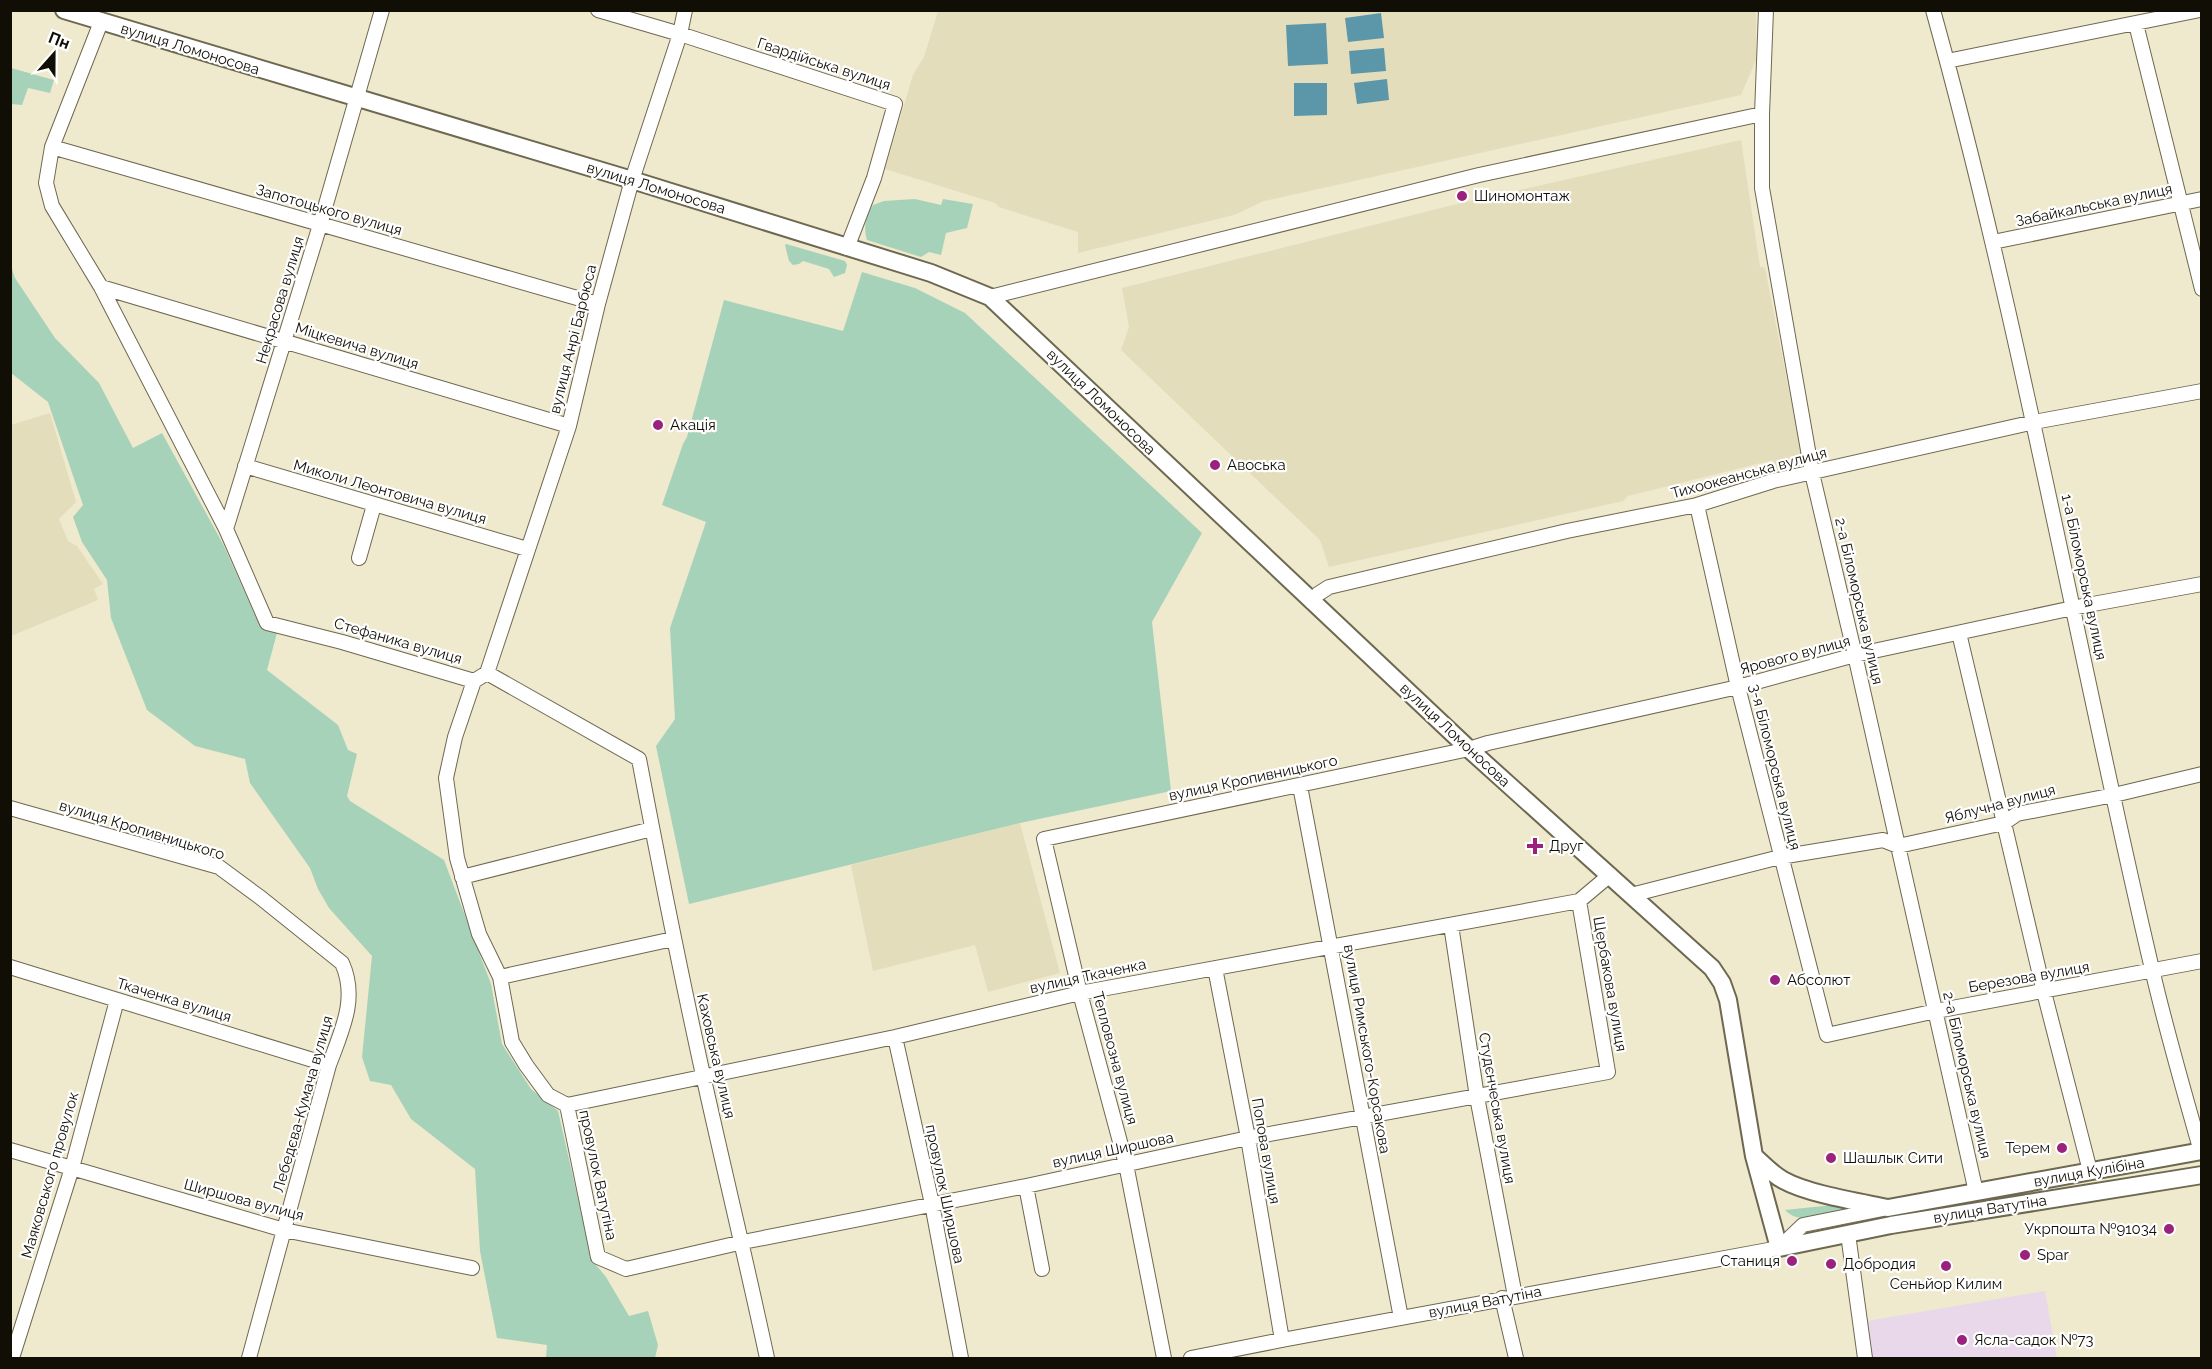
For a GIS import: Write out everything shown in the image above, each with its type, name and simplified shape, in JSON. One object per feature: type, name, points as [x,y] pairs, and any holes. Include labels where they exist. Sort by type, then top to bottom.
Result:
[{"type":"main road","name":"вулиця Ломоносова","points":[[74,12],[356,99],[632,180],[931,273],[990,297],[1469,749],[1698,954],[1722,983],[1734,1026],[1754,1156],[1779,1248]]},
{"type":"main road","name":"вулиця Кулібіна","points":[[1976,1192],[2201,1151]]},
{"type":"main road","points":[[1754,1156],[1782,1180],[1791,1184],[1838,1198],[1888,1208]]},
{"type":"main road","name":"вулиця Ватутіна","points":[[1779,1248],[1891,1224],[2202,1175]]},
{"type":"main road","name":"вулиця Ватутіна","points":[[1888,1208],[1976,1192]]},
{"type":"street","name":"Некрасова вулиця","points":[[226,529],[320,225],[382,10]]},
{"type":"street","name":"Гвардійська вулиця","points":[[598,10],[680,34],[895,104],[874,178],[847,248]]},
{"type":"street","name":"вулиця Анрі Барбюса","points":[[487,673],[569,426],[598,304],[632,180],[680,34],[685,10]]},
{"type":"street","name":"2-а Біломорська вулиця","points":[[1766,10],[1762,188],[1812,473],[1976,1192]]},
{"type":"street","name":"1-а Біломорська вулиця","points":[[1933,10],[1993,242],[2152,971],[2201,1151]]},
{"type":"street","points":[[1947,61],[2128,20],[2200,10]]},
{"type":"street","points":[[2128,20],[2181,204],[2202,289]]},
{"type":"street","points":[[101,22],[52,147],[46,183],[52,206],[101,287],[226,529]]},
{"type":"street","points":[[990,297],[1471,177],[1762,114]]},
{"type":"street","name":"Запотоцького вулиця","points":[[52,147],[598,304]]},
{"type":"street","name":"Забайкальська вулиця","points":[[1993,242],[2202,199]]},
{"type":"street","name":"Міцкевича вулиця","points":[[101,287],[569,426]]},
{"type":"street","name":"Тихоокеанська вулиця","points":[[1312,602],[1318,594],[1329,587],[1567,531],[1697,505],[1773,481],[2034,423],[2202,391]]},
{"type":"street","name":"Миколи Леонтовича вулиця","points":[[244,466],[527,549]]},
{"type":"street","points":[[359,558],[374,505]]},
{"type":"street","name":"3-я Біломорська вулиця","points":[[1697,505],[1738,687],[1827,1035]]},
{"type":"street","name":"Стефаника вулиця","points":[[226,529],[267,623],[342,642],[474,681],[487,673]]},
{"type":"street","name":"Ярового вулиця","points":[[1469,749],[1738,687],[1855,655],[2073,608],[2202,584]]},
{"type":"street","points":[[1959,633],[2044,992],[2090,1171]]},
{"type":"street","name":"Каховська вулиця","points":[[487,673],[639,759],[673,939],[743,1242],[767,1359]]},
{"type":"street","points":[[474,681],[455,737],[446,778],[457,858],[479,934],[500,977],[512,1042],[548,1095],[567,1105]]},
{"type":"street","name":"вулиця Кропивницького","points":[[1044,839],[1469,749]]},
{"type":"street","name":"Яблучна вулиця","points":[[1631,895],[1780,857],[1884,840],[1898,846],[2004,823],[2017,814],[2114,795],[2202,774]]},
{"type":"street","name":"вулиця Римського-Корсакова","points":[[1300,786],[1401,1317]]},
{"type":"street","name":"вулиця Кропивницького","points":[[10,808],[219,867],[342,963]]},
{"type":"street","points":[[462,878],[652,829]]},
{"type":"street","name":"Тепловозна вулиця","points":[[1044,839],[1080,993],[1126,1164],[1164,1359]]},
{"type":"street","name":"вулиця Ткаченка","points":[[567,1105],[895,1037],[1080,993],[1579,901],[1610,875]]},
{"type":"street","name":"Щербакова вулиця","points":[[1579,901],[1608,1072]]},
{"type":"street","name":"Студєнчеська вулиця","points":[[1451,925],[1516,1359]]},
{"type":"street","points":[[500,977],[673,939]]},
{"type":"street","name":"Березова вулиця","points":[[1827,1035],[1936,1011],[2202,961]]},
{"type":"street","name":"Лебедєва-Кумача вулиця","points":[[249,1359],[329,1065],[343,1030],[350,993],[349,978],[342,963]]},
{"type":"street","name":"Ткаченка вулиця","points":[[10,968],[329,1065]]},
{"type":"street","name":"Попова вулиця","points":[[1215,968],[1248,1138],[1282,1340]]},
{"type":"street","name":"Маяковського провулок","points":[[15,1357],[72,1168],[117,1000]]},
{"type":"street","name":"провулок Ширшова","points":[[895,1037],[932,1204],[961,1359]]},
{"type":"street","name":"вулиця Ширшова","points":[[626,1269],[743,1242],[1026,1186],[1248,1138],[1608,1072]]},
{"type":"street","name":"провулок Ватутіна","points":[[567,1105],[598,1257],[626,1269]]},
{"type":"street","name":"Ширшова вулиця","points":[[10,1150],[284,1230],[472,1268]]},
{"type":"street","points":[[1026,1186],[1042,1269]]},
{"type":"street","name":"вулиця Ватутіна","points":[[1191,1359],[1401,1317],[1779,1248],[1803,1225],[1888,1208]]},
{"type":"street","points":[[1848,1234],[1865,1359]]},
{"type":"shaded area","points":[[938,11],[1756,11],[1756,60],[1741,95],[1264,201],[1234,215],[1078,253],[1078,232],[999,207],[995,203],[885,169],[913,75],[924,57]]},
{"type":"shaded area","points":[[1741,140],[1760,267],[1765,268],[1801,452],[1800,466],[1776,472],[1773,460],[1628,496],[1623,501],[1329,567],[1320,540],[1121,350],[1129,327],[1122,288],[1457,204]]},
{"type":"shaded area","points":[[50,413],[76,502],[59,519],[68,541],[77,546],[103,584],[94,589],[98,600],[11,636],[11,425]]},
{"type":"shaded area","points":[[1020,823],[1060,973],[988,992],[975,945],[873,971],[851,865]]},
{"type":"shaded area","name":"Ясла-садок №73","points":[[2045,1291],[2057,1358],[1872,1358],[1867,1321]]},
{"type":"green space","points":[[11,68],[54,80],[50,93],[28,88],[22,105],[11,104]]},
{"type":"green space","points":[[915,199],[941,205],[943,199],[973,204],[967,228],[946,233],[941,255],[929,252],[921,257],[867,240],[866,222],[873,205],[884,201]]},
{"type":"green space","points":[[786,244],[845,261],[847,265],[845,273],[834,277],[829,269],[803,261],[793,265],[789,261]]},
{"type":"green space","points":[[10,263],[15,278],[55,338],[99,383],[133,448],[162,433],[223,544],[260,626],[277,633],[267,670],[338,725],[348,750],[357,754],[347,796],[350,801],[444,860],[491,984],[502,1044],[531,1089],[558,1111],[592,1260],[606,1277],[629,1316],[648,1311],[658,1345],[655,1358],[546,1358],[547,1345],[497,1338],[480,1251],[475,1169],[411,1119],[391,1085],[370,1081],[362,1057],[372,956],[329,908],[310,868],[250,783],[245,759],[195,746],[147,710],[111,618],[107,580],[82,542],[73,517],[83,505],[48,402],[11,373]]},
{"type":"green space","points":[[862,272],[915,288],[965,313],[1202,533],[1152,622],[1171,791],[1020,823],[689,904],[656,746],[675,719],[670,628],[706,522],[662,505],[687,437],[724,300],[843,331]]},
{"type":"green space","points":[[1843,1204],[1845,1212],[1814,1218],[1798,1217],[1785,1210]]},
{"type":"water","points":[[1381,13],[1384,38],[1348,42],[1345,18]]},
{"type":"water","points":[[1326,23],[1328,64],[1288,66],[1286,25]]},
{"type":"water","points":[[1384,48],[1386,71],[1351,74],[1349,51]]},
{"type":"water","points":[[1387,79],[1389,100],[1357,104],[1354,83]]},
{"type":"water","points":[[1294,83],[1327,83],[1327,115],[1294,116]]},
{"type":"place","name":"Шиномонтаж","points":[[1462,196]]},
{"type":"place","name":"Акація","points":[[658,425]]},
{"type":"place","name":"Авоська","points":[[1215,465]]},
{"type":"place","name":"Друг","points":[[1535,846]]},
{"type":"place","name":"Абсолют","points":[[1775,980]]},
{"type":"place","name":"Терем","points":[[2062,1148]]},
{"type":"place","name":"Шашлык Сити","points":[[1831,1158]]},
{"type":"place","name":"Укрпошта №91034","points":[[2169,1229]]},
{"type":"place","name":"Spar","points":[[2025,1255]]},
{"type":"place","name":"Станиця","points":[[1792,1261]]},
{"type":"place","name":"Добродия","points":[[1831,1264]]},
{"type":"place","name":"Сеньйор Килим","points":[[1946,1266]]},
{"type":"place","name":"Ясла-садок №73","points":[[1962,1340]]}]
